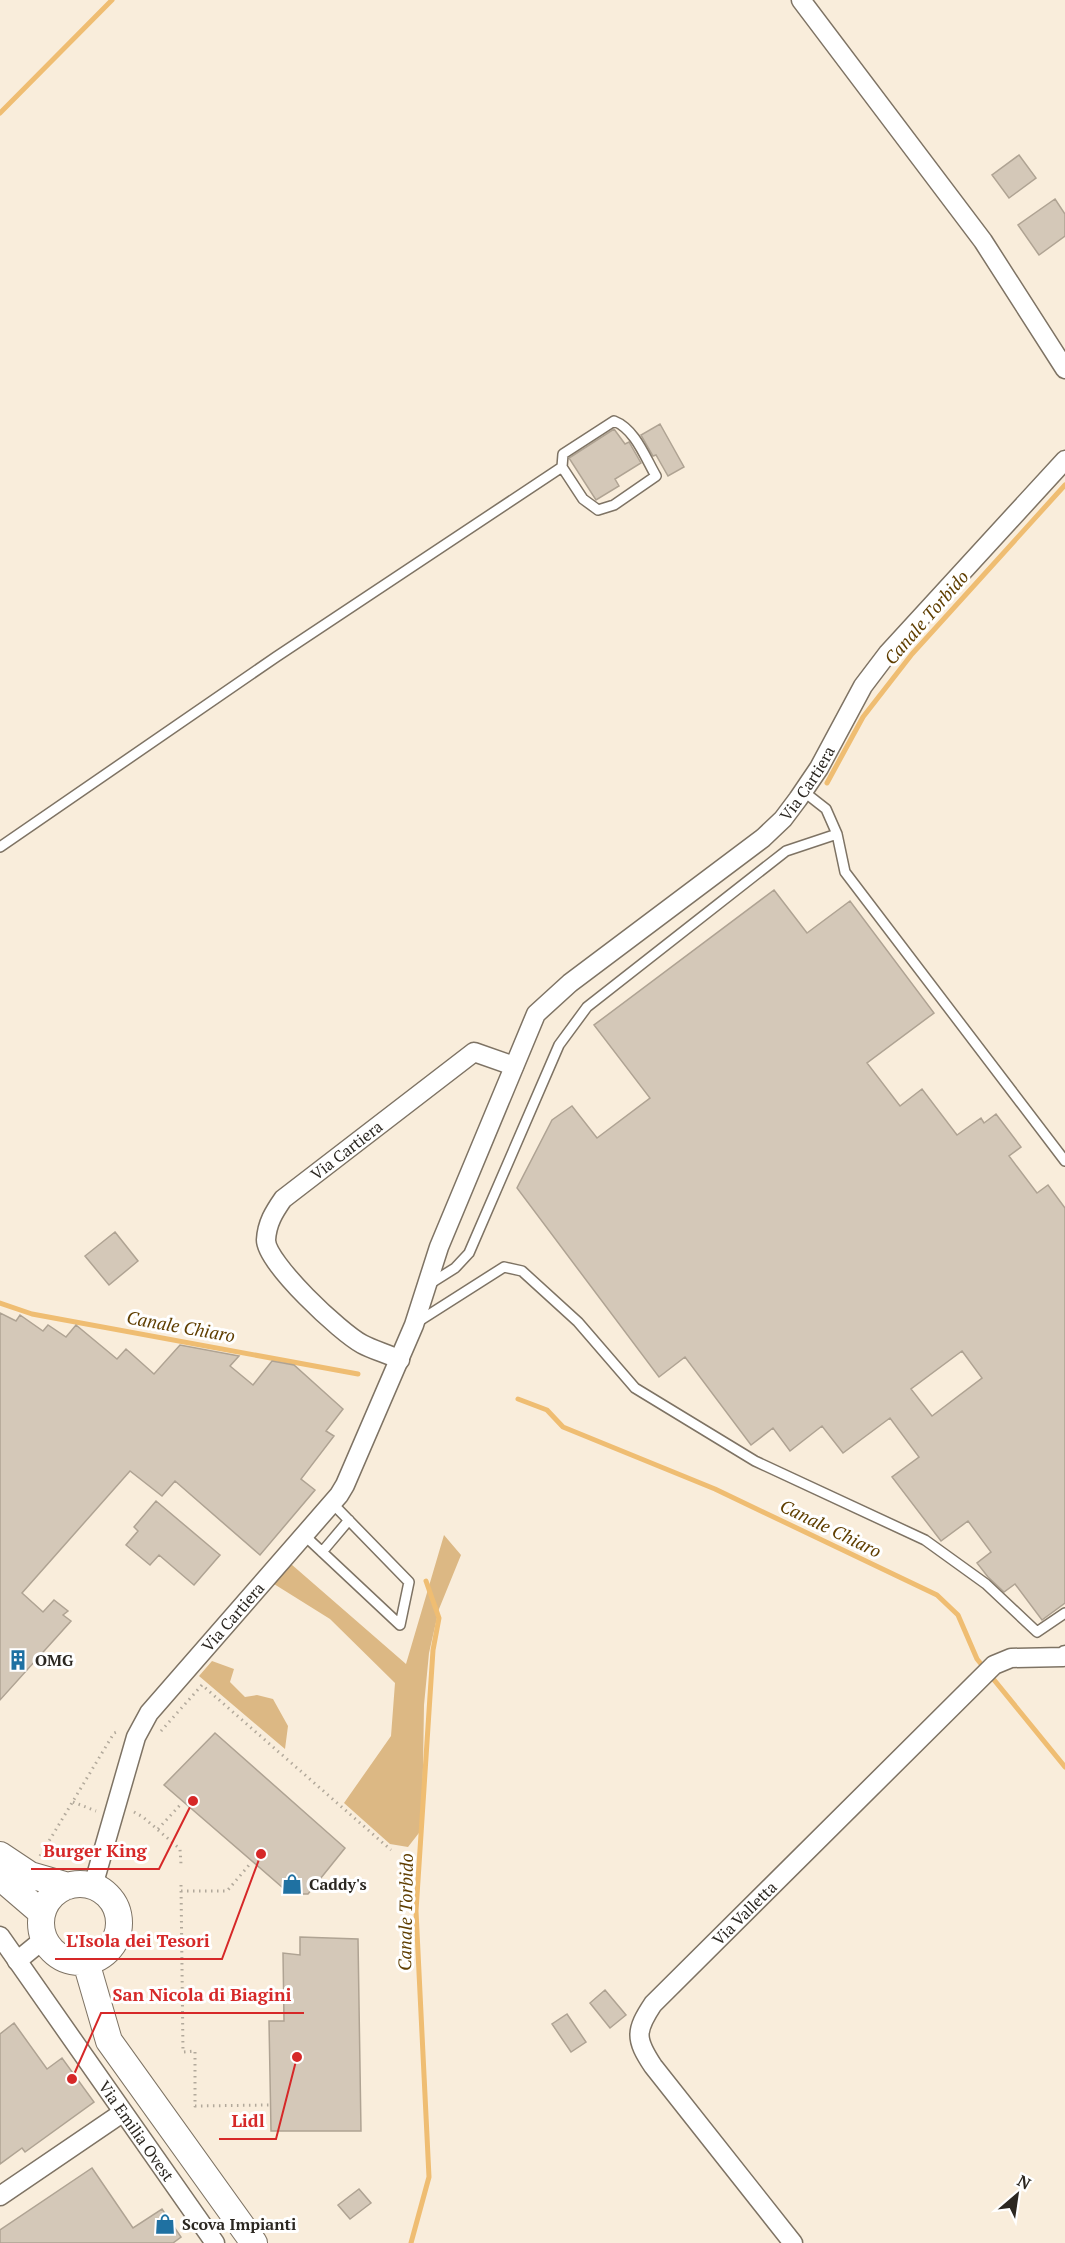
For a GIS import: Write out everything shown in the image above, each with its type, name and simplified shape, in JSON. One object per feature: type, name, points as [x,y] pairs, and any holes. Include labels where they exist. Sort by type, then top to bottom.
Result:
[{"type":"main road","points":[[0,1855],[30,1875],[68,1886]]},
{"type":"main road","points":[[0,1877],[42,1913]]},
{"type":"main road","points":[[81,1884],[93,1887],[105,1893],[113,1902],[118,1914],[119,1927],[116,1940],[99,1958],[86,1962],[73,1962],[61,1958],[44,1939],[41,1926],[42,1913],[47,1902],[56,1892],[68,1886],[81,1884]]},
{"type":"main road","name":"Via Emilia Ovest","points":[[86,1962],[109,2041],[254,2243]]},
{"type":"street","points":[[801,0],[983,241],[1065,369]]},
{"type":"street","name":"Via Cartiera","points":[[93,1887],[136,1737],[149,1713],[332,1503],[345,1485],[400,1360],[414,1325],[439,1247],[536,1014],[546,1003],[764,838],[783,819],[819,768],[863,686],[888,652],[1065,460]]},
{"type":"street","name":"Via Cartiera","points":[[400,1360],[362,1344],[310,1300],[273,1259],[266,1243],[270,1217],[283,1199],[474,1052],[514,1066]]},
{"type":"street","name":"Via Valletta","points":[[793,2243],[653,2066],[642,2049],[638,2037],[640,2027],[653,2004],[989,1669],[1011,1658],[1063,1657],[1065,1655]]},
{"type":"street","name":"Via Emilia Ovest","points":[[0,1936],[215,2243]]},
{"type":"street","points":[[17,1961],[44,1939]]},
{"type":"street","points":[[0,2196],[122,2113]]},
{"type":"lane","points":[[614,422],[622,424],[629,430],[656,476],[614,506],[598,510],[583,499],[562,467],[563,454],[614,422]]},
{"type":"lane","points":[[0,847],[285,651],[562,467]]},
{"type":"lane","points":[[803,791],[826,809],[837,834],[845,872],[1065,1161]]},
{"type":"lane","points":[[426,1286],[455,1268],[470,1253],[559,1045],[587,1006],[786,851],[837,834]]},
{"type":"lane","points":[[414,1325],[504,1267],[522,1270],[578,1322],[635,1388],[755,1461],[925,1540],[986,1584],[1037,1632],[1065,1613]]},
{"type":"lane","points":[[304,1535],[400,1625],[409,1582],[332,1503]]},
{"type":"lane","points":[[322,1552],[349,1520]]},
{"type":"path","points":[[159,1734],[202,1685],[391,1850]]},
{"type":"path","points":[[39,1858],[114,1732],[128,1734]]},
{"type":"path","points":[[73,1802],[101,1813]]},
{"type":"path","points":[[158,1829],[181,1804]]},
{"type":"path","points":[[129,1813],[139,1814],[180,1849],[181,1864]]},
{"type":"path","points":[[181,1892],[227,1891],[250,1864]]},
{"type":"path","points":[[181,1885],[183,2052],[195,2051],[195,2106],[270,2105]]},
{"type":"shaded area","points":[[444,1535],[461,1555],[439,1609],[429,1653],[424,1705],[422,1829],[408,1847],[390,1844],[344,1803],[391,1736],[395,1683],[330,1619],[274,1584],[291,1564],[406,1664]]},
{"type":"shaded area","points":[[212,1661],[234,1669],[230,1682],[245,1697],[257,1695],[273,1699],[288,1726],[285,1749],[199,1676]]},
{"type":"building","points":[[1019,155],[1036,178],[1009,198],[992,175]]},
{"type":"building","points":[[1055,199],[1065,214],[1065,236],[1039,255],[1018,225]]},
{"type":"building","points":[[660,424],[684,467],[668,476],[641,435]]},
{"type":"building","points":[[614,429],[625,444],[629,442],[641,463],[615,479],[619,486],[596,500],[569,458]]},
{"type":"building","points":[[774,890],[807,933],[850,901],[934,1013],[867,1063],[900,1106],[922,1089],[957,1135],[981,1118],[984,1123],[996,1114],[1021,1147],[1009,1156],[1037,1193],[1048,1185],[1065,1208],[1065,1603],[1042,1620],[1015,1584],[1004,1592],[977,1563],[991,1552],[968,1521],[941,1541],[892,1477],[919,1457],[890,1418],[843,1453],[822,1426],[790,1451],[773,1428],[751,1445],[685,1357],[659,1377],[517,1188],[552,1120],[572,1106],[597,1138],[650,1098],[594,1025]],"holes":[[[962,1351],[982,1378],[932,1416],[911,1389]]]},
{"type":"building","points":[[115,1232],[138,1261],[109,1285],[85,1256]]},
{"type":"building","points":[[0,1313],[16,1321],[20,1315],[43,1331],[48,1325],[66,1337],[76,1325],[117,1359],[126,1349],[154,1374],[180,1345],[239,1356],[230,1366],[253,1385],[272,1361],[294,1365],[343,1409],[326,1431],[334,1436],[301,1479],[315,1490],[260,1555],[175,1481],[162,1496],[130,1471],[22,1593],[43,1612],[54,1600],[68,1611],[63,1615],[71,1621],[0,1700]]},
{"type":"building","points":[[156,1501],[220,1555],[194,1585],[159,1555],[150,1565],[126,1545],[138,1531],[134,1527]]},
{"type":"building","points":[[215,1733],[345,1848],[308,1894],[290,1894],[164,1785]]},
{"type":"building","points":[[300,1937],[358,1939],[361,2131],[271,2131],[269,2021],[284,2021],[283,1953],[300,1955]]},
{"type":"building","points":[[605,1990],[626,2015],[610,2028],[590,2003]]},
{"type":"building","points":[[567,2014],[586,2042],[571,2052],[552,2024]]},
{"type":"building","points":[[14,2023],[47,2069],[62,2058],[94,2102],[25,2152],[22,2148],[0,2164],[0,2034]]},
{"type":"building","points":[[92,2168],[133,2228],[162,2209],[181,2237],[173,2243],[0,2243],[0,2230]]},
{"type":"building","points":[[359,2189],[371,2203],[350,2219],[338,2205]]},
{"type":"waterway","points":[[0,113],[112,0]]},
{"type":"waterway","name":"Canale Torbido","points":[[827,783],[863,717],[912,654],[1065,485]]},
{"type":"waterway","name":"Canale Chiaro","points":[[0,1303],[32,1314],[358,1374]]},
{"type":"waterway","name":"Canale Chiaro","points":[[518,1399],[547,1410],[563,1427],[715,1489],[937,1595],[958,1615],[977,1659],[1065,1767]]},
{"type":"waterway","name":"Canale Torbido","points":[[411,2243],[429,2177],[416,1911],[433,1650],[439,1618],[426,1581]]},
{"type":"place","name":"OMG","points":[[18,1660]]},
{"type":"place","name":"Burger King","points":[[193,1801]]},
{"type":"place","name":"L'Isola dei Tesori","points":[[261,1854]]},
{"type":"place","name":"Caddy's","points":[[292,1884]]},
{"type":"place","name":"Lidl","points":[[297,2057]]},
{"type":"place","name":"San Nicola di Biagini","points":[[72,2079]]},
{"type":"place","name":"Scova Impianti","points":[[165,2224]]}]
